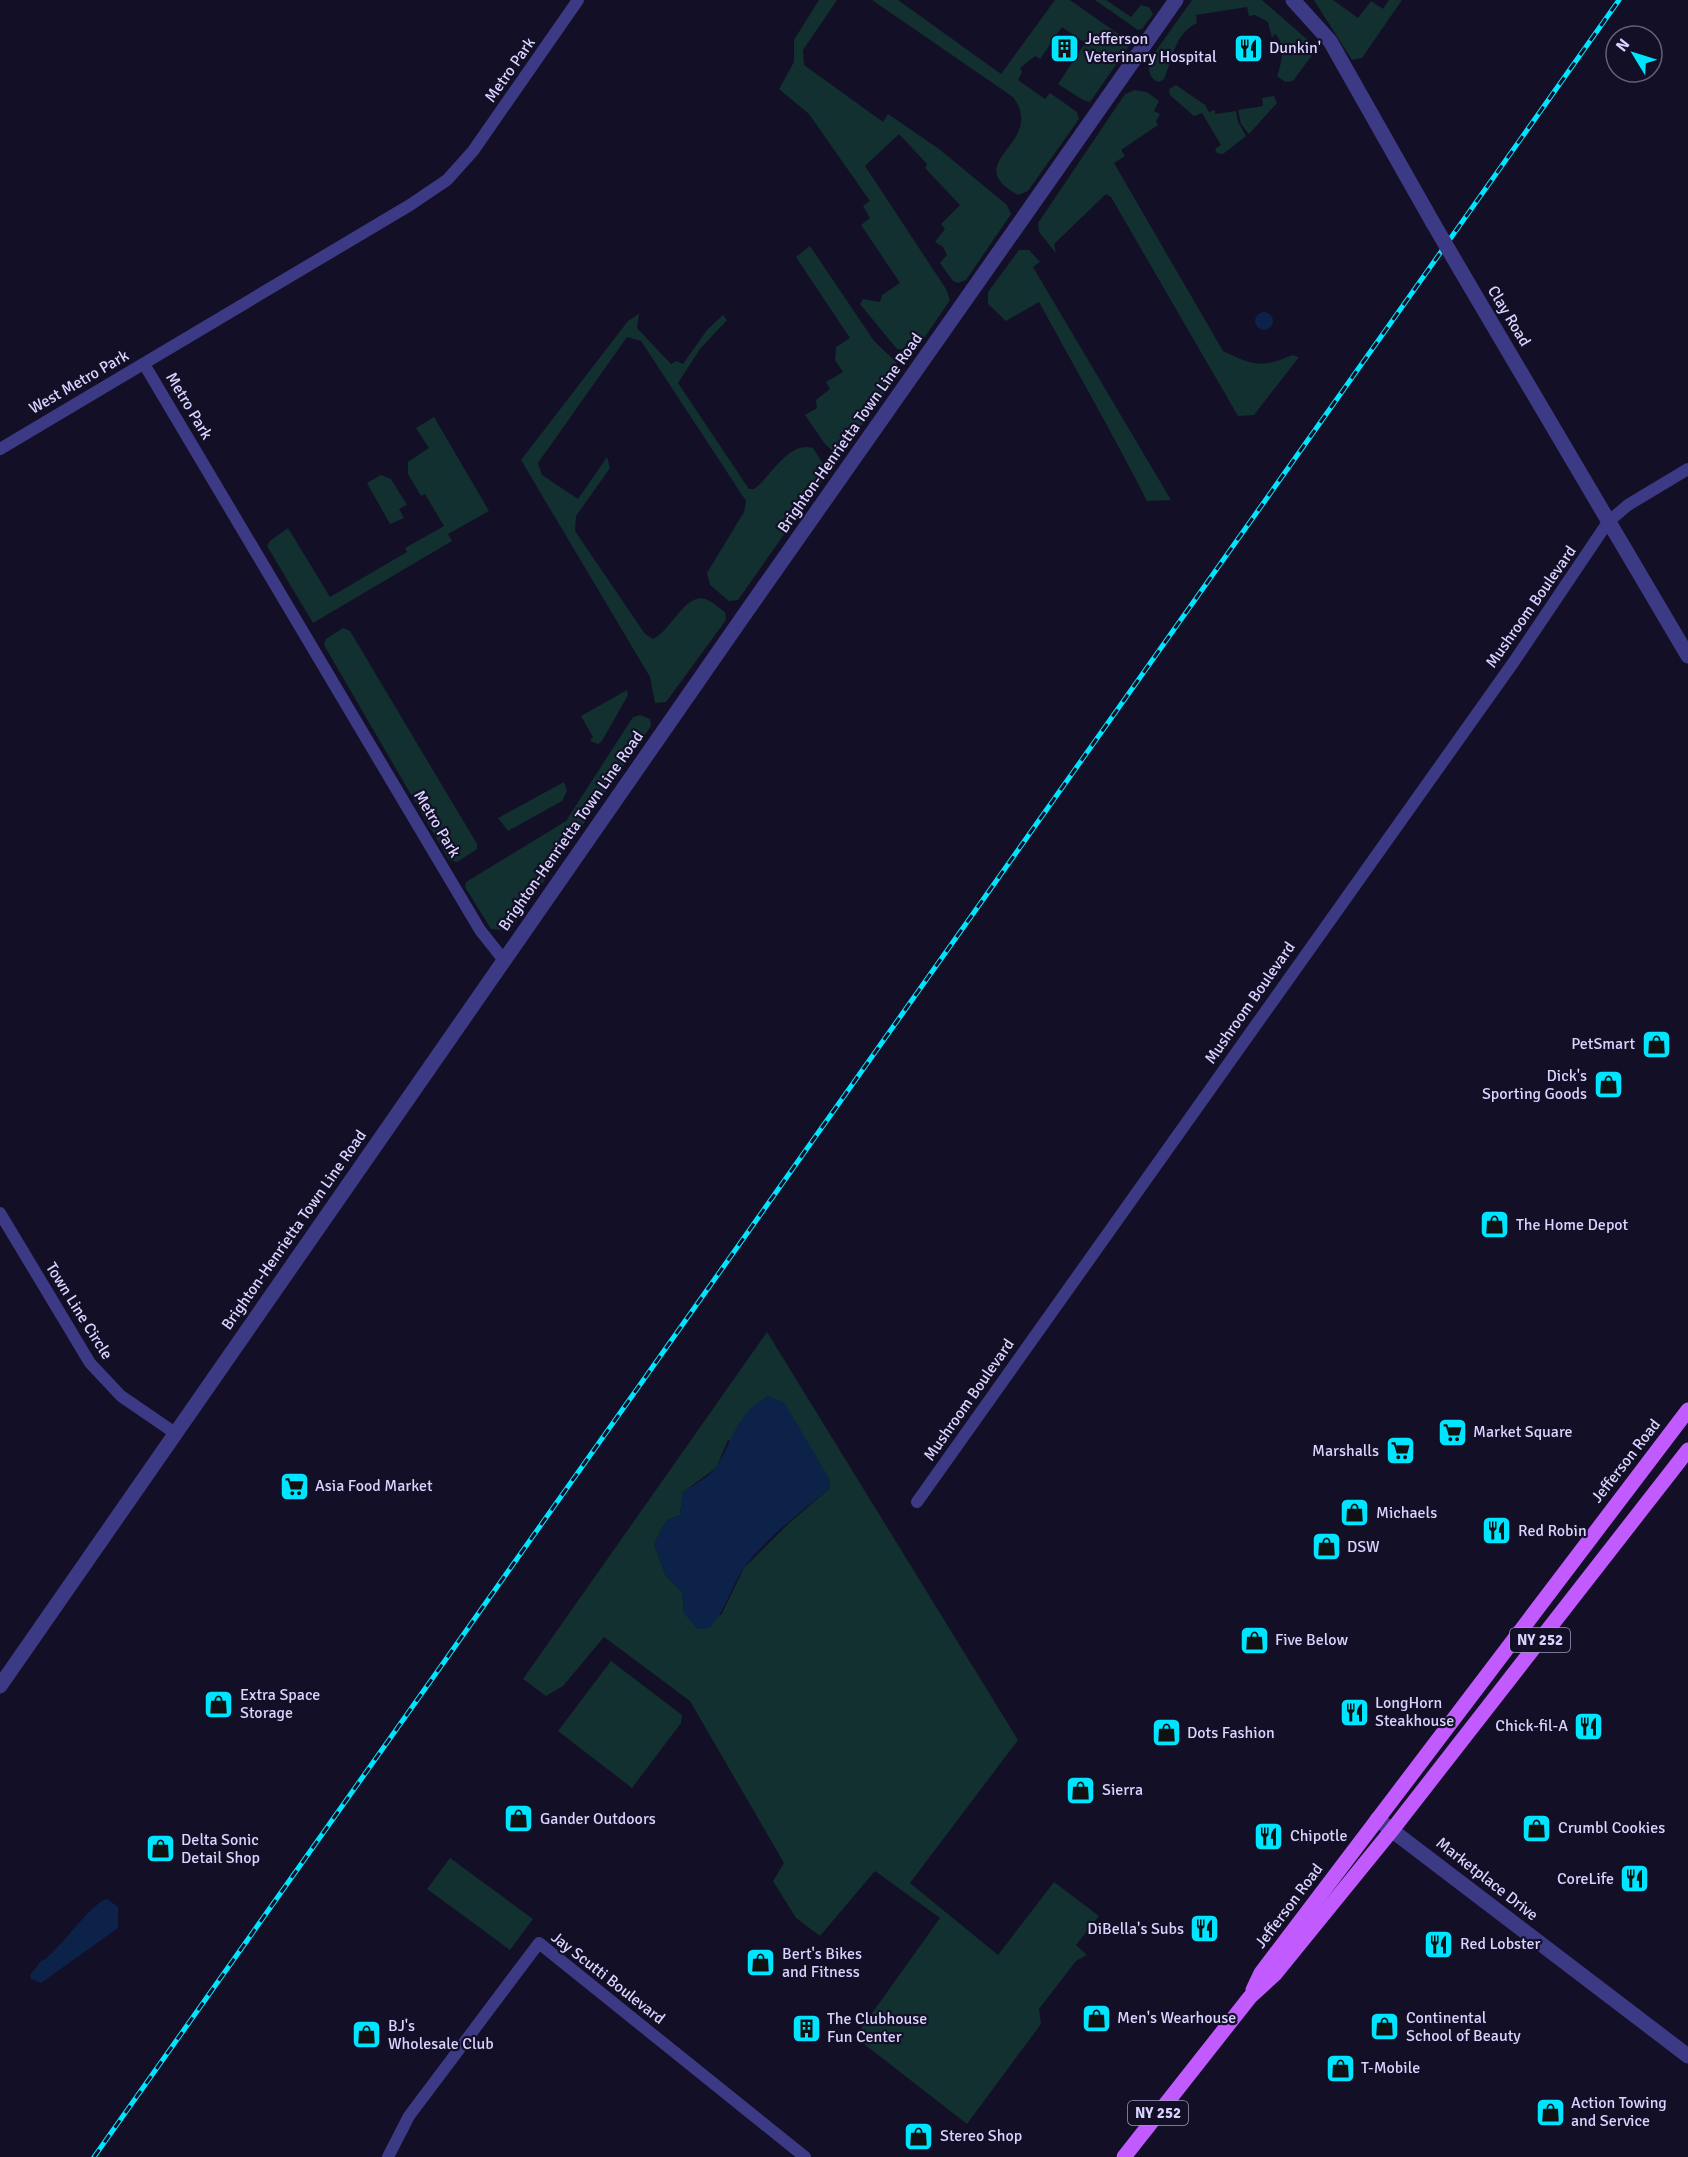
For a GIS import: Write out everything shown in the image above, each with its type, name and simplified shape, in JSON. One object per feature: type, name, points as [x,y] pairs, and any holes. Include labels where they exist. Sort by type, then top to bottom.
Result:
[{"type":"main road","name":"Jefferson Road","points":[[1250,1997],[1261,1973],[1688,1410]]},
{"type":"main road","name":"Jefferson Road","points":[[1124,2157],[1250,1997],[1275,1974],[1392,1830],[1688,1450]]},
{"type":"street","name":"Metro Park","points":[[503,959],[480,930],[144,364],[410,206],[447,180],[473,151],[578,0]]},
{"type":"street","name":"Brighton-Henrietta Town Line Road","points":[[0,1686],[503,959],[1176,0]]},
{"type":"street","name":"Clay Road","points":[[1293,0],[1330,41],[1432,223],[1688,656]]},
{"type":"street","name":"West Metro Park","points":[[0,448],[144,364]]},
{"type":"street","name":"Mushroom Boulevard","points":[[917,1502],[1519,655],[1608,522],[1628,506],[1688,469]]},
{"type":"street","name":"Town Line Circle","points":[[0,1213],[90,1363],[121,1396],[175,1433]]},
{"type":"street","name":"Marketplace Drive","points":[[1377,1819],[1688,2056]]},
{"type":"street","name":"Jay Scutti Boulevard","points":[[388,2157],[409,2116],[539,1943],[805,2157]]},
{"type":"green space","points":[[819,0],[837,0],[803,50],[804,65],[883,122],[888,114],[939,149],[1007,205],[1011,214],[966,280],[958,283],[953,281],[940,263],[947,255],[943,247],[935,242],[945,229],[941,224],[960,205],[925,168],[927,164],[899,134],[865,166],[946,289],[950,300],[916,350],[897,349],[860,304],[863,299],[880,302],[882,295],[900,283],[861,225],[870,218],[863,206],[870,201],[809,114],[779,89],[794,62],[794,40]]},
{"type":"green space","points":[[872,0],[898,0],[1001,74],[1055,0],[1070,0],[1124,38],[1129,46],[1090,102],[1058,84],[1085,43],[1062,27],[1040,59],[1035,56],[1020,68],[1022,72],[1018,80],[1045,99],[1050,93],[1077,112],[1079,119],[1028,191],[1018,195],[1002,183],[996,172],[999,161],[1020,127],[1021,113],[1013,97]]},
{"type":"green space","points":[[1095,0],[1106,0],[1131,17],[1141,5],[1149,7],[1153,14],[1142,29],[1138,30]]},
{"type":"green space","points":[[1192,0],[1262,0],[1309,41],[1315,51],[1293,81],[1285,82],[1277,76],[1282,55],[1281,44],[1275,34],[1272,38],[1268,22],[1255,15],[1249,16],[1247,7],[1196,15],[1197,23],[1189,28],[1179,40],[1164,79],[1156,81],[1150,74],[1148,62]]},
{"type":"green space","points":[[1314,0],[1333,0],[1358,18],[1371,1],[1383,9],[1389,0],[1402,0],[1362,58],[1352,60]]},
{"type":"green space","points":[[1176,85],[1205,105],[1209,112],[1215,110],[1215,114],[1236,111],[1238,122],[1246,136],[1223,154],[1217,153],[1215,149],[1221,145],[1202,113],[1194,116],[1170,95],[1169,89]]},
{"type":"green space","points":[[1135,90],[1147,92],[1159,101],[1154,111],[1160,114],[1156,121],[1158,125],[1121,150],[1125,156],[1114,163],[1223,351],[1257,364],[1292,355],[1299,357],[1254,415],[1238,416],[1111,197],[1106,194],[1054,244],[1056,253],[1039,232],[1038,223],[1125,94]]},
{"type":"green space","points":[[1274,96],[1277,103],[1249,134],[1241,124],[1238,110],[1263,106],[1262,98]]},
{"type":"green space","points":[[810,246],[874,341],[896,362],[898,374],[839,457],[825,444],[805,415],[817,408],[816,400],[830,389],[826,382],[843,372],[835,360],[836,347],[850,338],[796,257]]},
{"type":"green space","points":[[1019,250],[1029,250],[1040,262],[1033,267],[1171,500],[1147,501],[1039,302],[1006,321],[988,304],[988,292]]},
{"type":"green space","points":[[639,314],[637,328],[671,364],[676,361],[683,364],[707,330],[723,315],[727,320],[700,349],[678,383],[749,489],[754,489],[760,484],[783,458],[805,447],[813,448],[828,472],[738,600],[729,601],[710,585],[707,573],[744,512],[746,501],[641,341],[627,337],[538,463],[542,475],[578,499],[607,457],[610,468],[576,516],[575,531],[645,634],[653,639],[684,607],[698,599],[708,600],[725,612],[726,620],[666,702],[655,703],[650,677],[521,460],[628,321]]},
{"type":"green space","points":[[434,417],[489,511],[448,534],[452,541],[313,623],[267,546],[270,541],[288,528],[330,597],[407,552],[405,548],[444,526],[425,494],[421,496],[408,474],[408,462],[429,448],[416,428]]},
{"type":"green space","points":[[381,475],[391,479],[407,505],[399,509],[404,518],[390,524],[367,483]]},
{"type":"green space","points":[[343,628],[350,631],[477,844],[477,849],[457,862],[449,860],[324,645],[326,639]]},
{"type":"green space","points":[[627,690],[628,695],[602,741],[598,744],[590,741],[593,737],[581,716]]},
{"type":"green space","points":[[640,715],[650,719],[651,726],[513,926],[503,930],[491,929],[465,887],[466,882],[566,821],[633,717]]},
{"type":"green space","points":[[564,782],[567,791],[562,801],[508,831],[498,818]]},
{"type":"green space","points":[[767,1332],[1018,1740],[910,1883],[998,1955],[1054,1882],[1099,1916],[1076,1945],[1087,1955],[1076,1961],[1039,2009],[1041,2024],[967,2124],[855,2037],[940,1918],[875,1871],[820,1936],[796,1918],[773,1881],[784,1863],[690,1701],[604,1637],[563,1686],[546,1696],[523,1679]],"holes":[[[728,1440],[830,1488],[788,1524],[744,1568],[721,1615],[684,1613],[682,1592],[666,1576],[654,1544],[666,1521],[680,1515],[683,1492],[716,1468]]]},
{"type":"green space","points":[[611,1661],[682,1715],[681,1723],[632,1788],[558,1731]]},
{"type":"green space","points":[[450,1858],[533,1919],[510,1950],[427,1889]]},
{"type":"water","points":[[1264,312],[1270,315],[1273,321],[1270,327],[1264,330],[1258,327],[1255,321],[1258,315]]},
{"type":"water","points":[[768,1396],[784,1402],[830,1480],[830,1488],[763,1545],[740,1574],[716,1621],[710,1628],[697,1629],[684,1613],[682,1592],[666,1576],[654,1544],[666,1521],[680,1515],[683,1492],[714,1470],[742,1418]]},
{"type":"water","points":[[107,1899],[118,1907],[118,1928],[41,1983],[31,1979],[30,1975],[41,1961],[54,1951],[91,1910]]},
{"type":"railway","points":[[94,2157],[1619,0]]},
{"type":"place","name":"Jefferson Veterinary Hospital","points":[[1064,48]]},
{"type":"place","name":"Dunkin'","points":[[1248,48]]},
{"type":"place","name":"PetSmart","points":[[1656,1044]]},
{"type":"place","name":"Dick's Sporting Goods","points":[[1608,1085]]},
{"type":"place","name":"The Home Depot","points":[[1495,1225]]},
{"type":"place","name":"Market Square","points":[[1452,1432]]},
{"type":"place","name":"Marshalls","points":[[1400,1451]]},
{"type":"place","name":"Asia Food Market","points":[[294,1486]]},
{"type":"place","name":"Michaels","points":[[1355,1513]]},
{"type":"place","name":"Red Robin","points":[[1497,1531]]},
{"type":"place","name":"DSW","points":[[1326,1547]]},
{"type":"place","name":"Five Below","points":[[1254,1640]]},
{"type":"place","name":"Extra Space Storage","points":[[219,1704]]},
{"type":"place","name":"LongHorn Steakhouse","points":[[1354,1712]]},
{"type":"place","name":"Chick-fil-A","points":[[1589,1726]]},
{"type":"place","name":"Dots Fashion","points":[[1166,1733]]},
{"type":"place","name":"Sierra","points":[[1081,1790]]},
{"type":"place","name":"Gander Outdoors","points":[[519,1819]]},
{"type":"place","name":"Crumbl Cookies","points":[[1537,1828]]},
{"type":"place","name":"Chipotle","points":[[1269,1836]]},
{"type":"place","name":"Delta Sonic Detail Shop","points":[[160,1849]]},
{"type":"place","name":"CoreLife","points":[[1635,1879]]},
{"type":"place","name":"DiBella's Subs","points":[[1205,1929]]},
{"type":"place","name":"Red Lobster","points":[[1439,1944]]},
{"type":"place","name":"Bert's Bikes and Fitness","points":[[761,1963]]},
{"type":"place","name":"Men's Wearhouse","points":[[1096,2018]]},
{"type":"place","name":"Continental School of Beauty","points":[[1385,2027]]},
{"type":"place","name":"The Clubhouse Fun Center","points":[[806,2028]]},
{"type":"place","name":"BJ's Wholesale Club","points":[[367,2035]]},
{"type":"place","name":"T-Mobile","points":[[1340,2068]]},
{"type":"place","name":"Action Towing and Service","points":[[1550,2112]]},
{"type":"place","name":"Stereo Shop","points":[[919,2136]]}]
